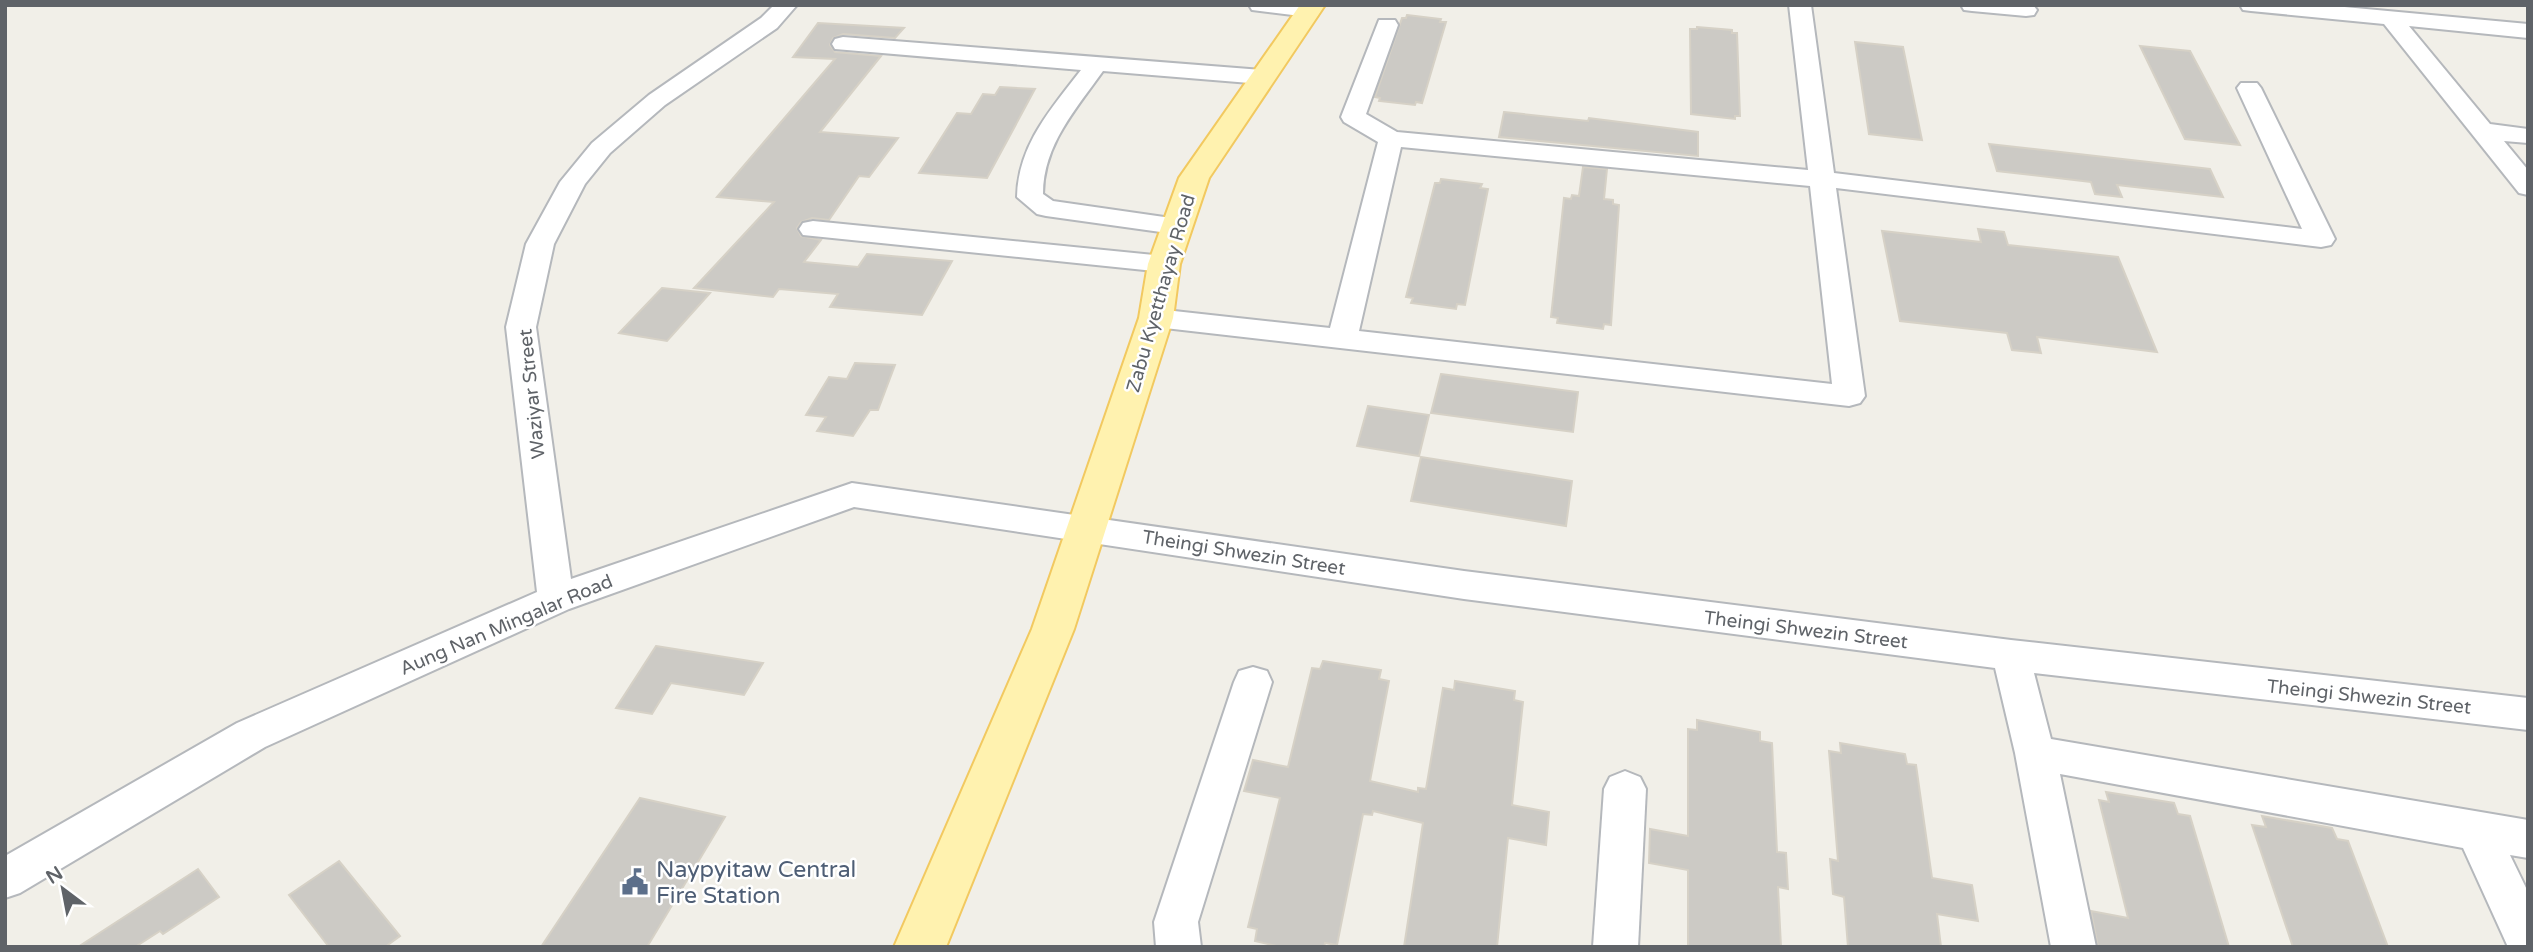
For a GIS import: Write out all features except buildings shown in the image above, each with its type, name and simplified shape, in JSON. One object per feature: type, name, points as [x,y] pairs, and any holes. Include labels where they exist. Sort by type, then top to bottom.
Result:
[{"type":"main road","name":"Zabu Kyetthayay Road","points":[[920,947],[1053,629],[1156,318],[1164,264],[1175,226],[1194,178],[1311,8]]},
{"type":"street","name":"Waziyar Street","points":[[556,599],[521,327],[540,244],[573,182],[601,148],[657,100],[769,23],[786,5]]},
{"type":"street","points":[[1260,5],[1311,8]]},
{"type":"street","points":[[1156,318],[1849,396],[1800,5]]},
{"type":"street","points":[[1972,5],[2026,10]]},
{"type":"street","points":[[2251,5],[2528,31]]},
{"type":"street","points":[[2392,20],[2528,187]]},
{"type":"street","points":[[1387,25],[1353,117],[1391,139],[1822,179],[2322,239],[2249,88]]},
{"type":"street","points":[[843,44],[1262,77]]},
{"type":"street","points":[[1097,64],[1038,147],[1028,181],[1030,197],[1046,208],[1175,226]]},
{"type":"street","points":[[2483,131],[2528,136]]},
{"type":"street","points":[[1342,339],[1391,139]]},
{"type":"street","points":[[813,229],[1164,264]]},
{"type":"street","name":"Aung Nan Mingalar Road","points":[[5,879],[251,735],[556,599],[852,495],[1086,528]]},
{"type":"street","name":"Theingi Shwezin Street","points":[[1086,528],[1464,584],[2011,655],[2528,713]]},
{"type":"street","points":[[2011,655],[2035,753],[2074,947]]},
{"type":"street","points":[[1179,947],[1176,922],[1253,682]]},
{"type":"street","points":[[2035,753],[2528,839]]},
{"type":"street","points":[[1615,947],[1625,789]]},
{"type":"street","points":[[2477,832],[2528,940]]},
{"type":"place","name":"Naypyitaw Central Fire Station","points":[[635,882]]}]
